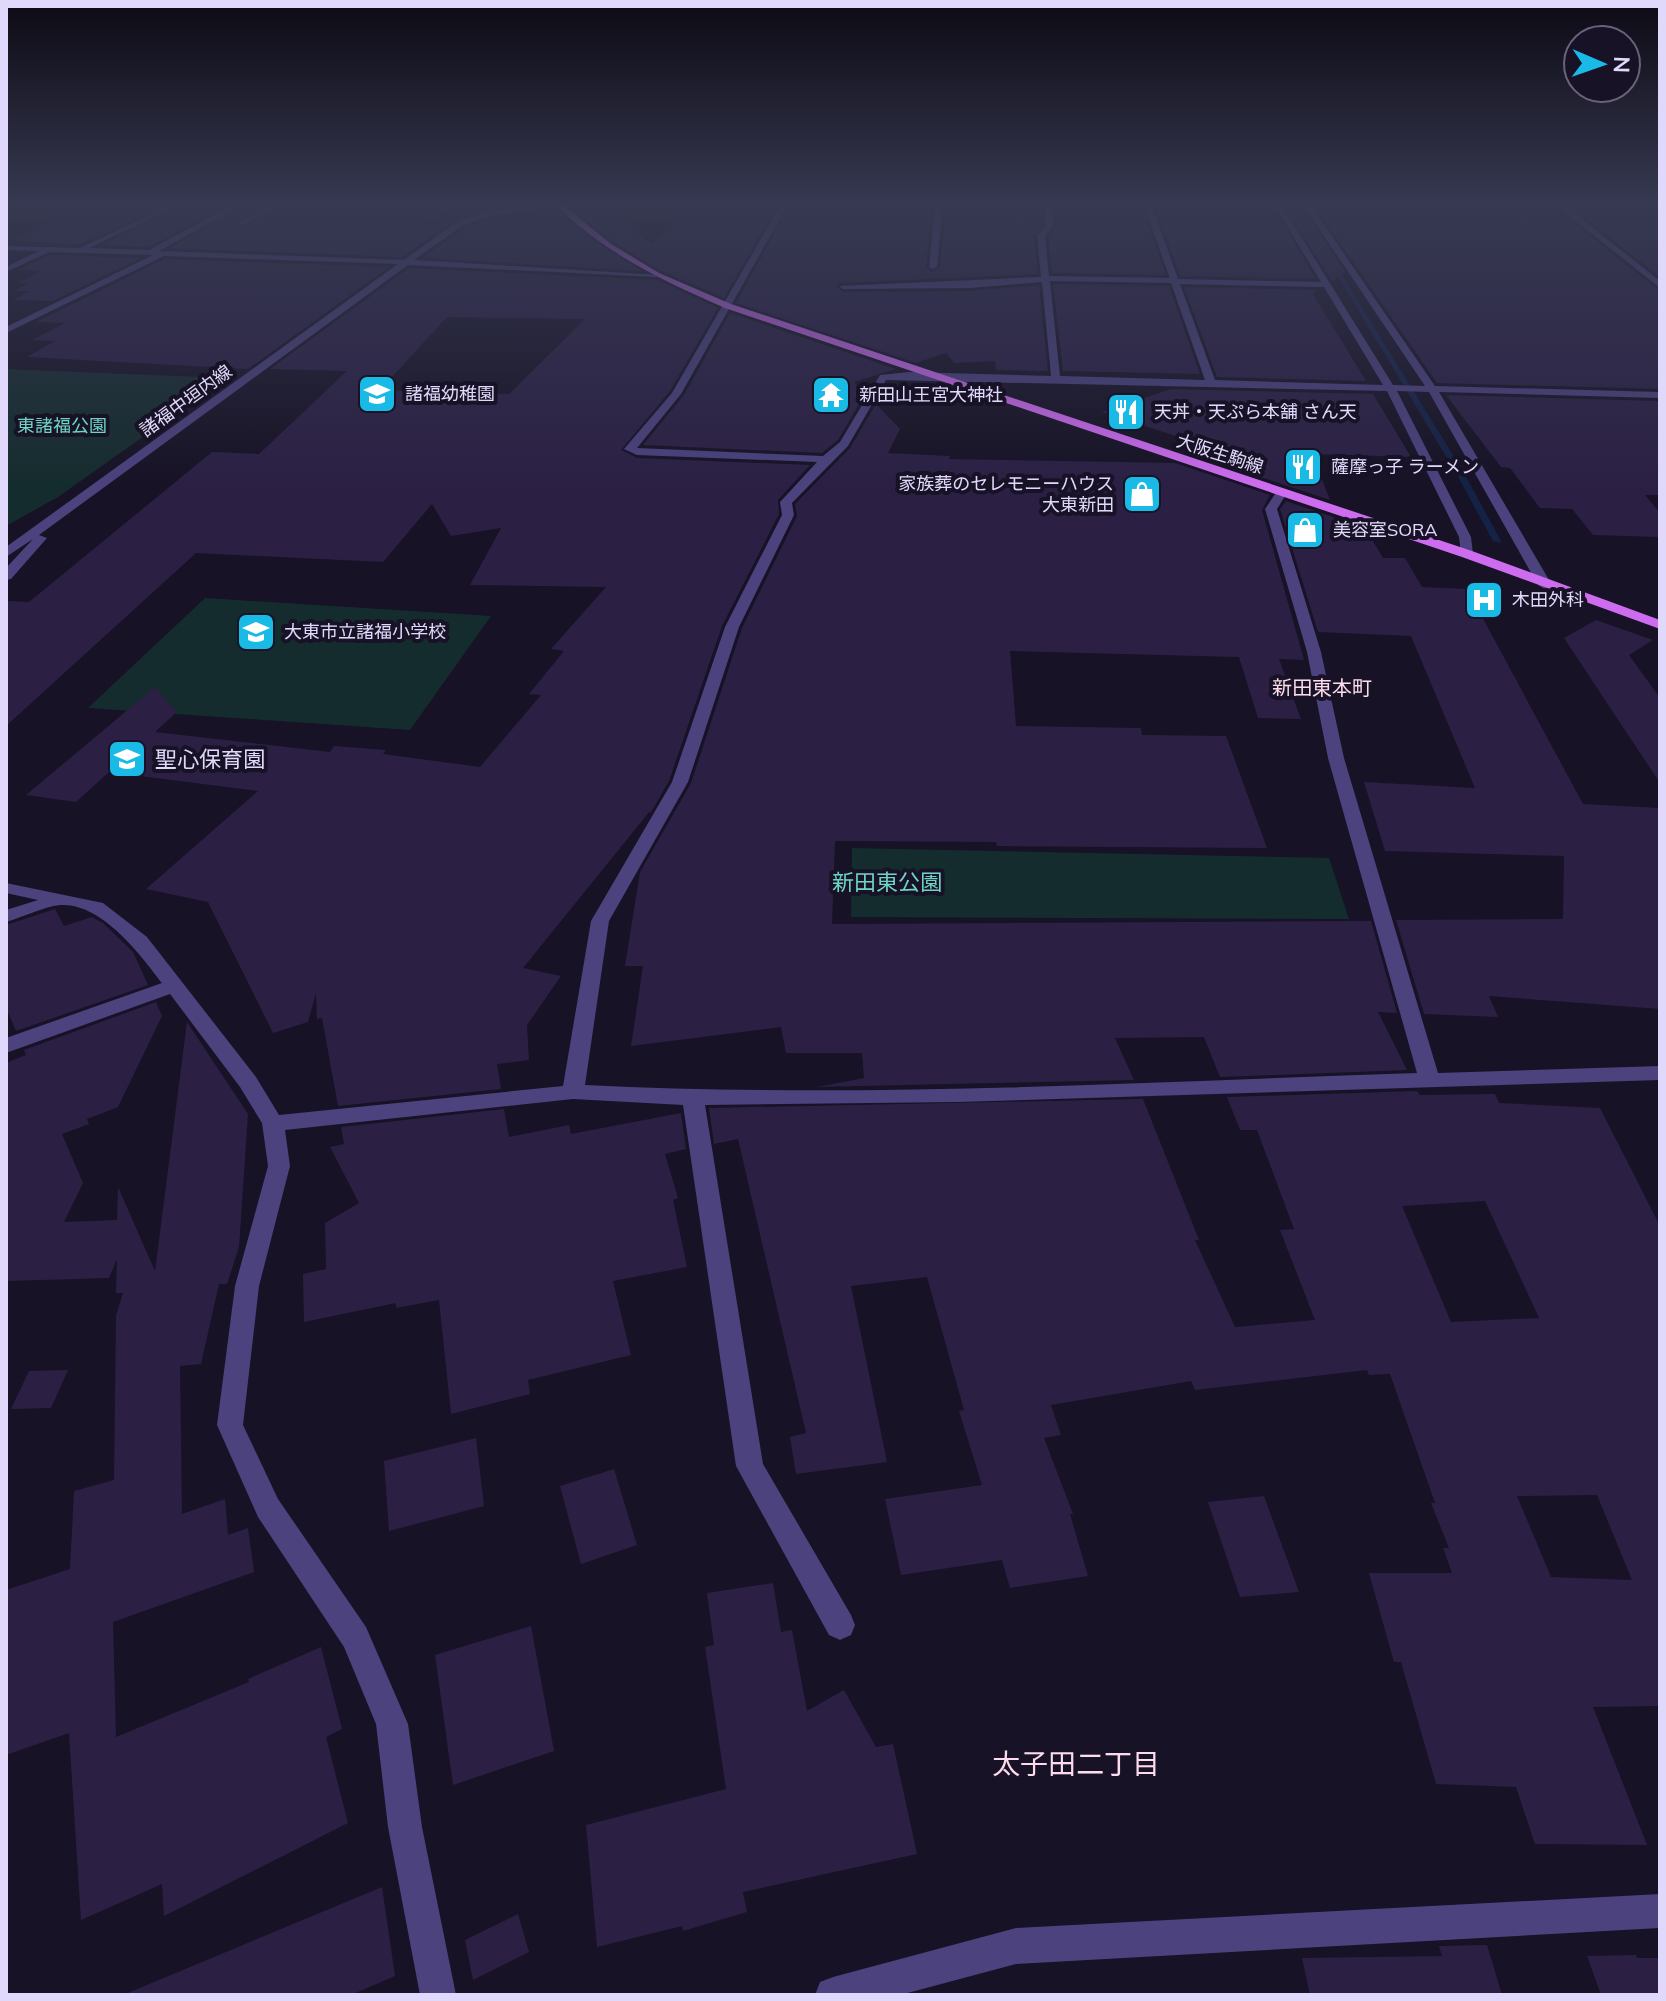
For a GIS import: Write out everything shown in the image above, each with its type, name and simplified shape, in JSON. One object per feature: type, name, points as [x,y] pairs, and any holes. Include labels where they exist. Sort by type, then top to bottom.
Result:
[{"type":"main road","name":"大阪生駒線","points":[[713,299],[1467,554],[1660,625]]},
{"type":"street","points":[[6,330],[69,299]]},
{"type":"street","name":"諸福中垣内線","points":[[6,553],[353,299]]},
{"type":"street","points":[[732,299],[676,394],[630,449],[637,452],[826,459]]},
{"type":"street","points":[[1048,299],[1056,381]]},
{"type":"street","points":[[1183,299],[1212,385]]},
{"type":"street","points":[[1337,299],[1396,389],[1465,537],[1467,554]]},
{"type":"street","points":[[1368,299],[1428,390],[1545,585]]},
{"type":"street","points":[[573,1092],[600,921],[680,782],[732,627],[788,515],[786,502],[844,444],[883,377],[909,375],[1660,395]]},
{"type":"street","points":[[1281,493],[1271,509],[1314,652],[1336,758],[1429,1079]]},
{"type":"street","points":[[6,537],[80,497]]},
{"type":"street","points":[[6,576],[80,497]]},
{"type":"street","points":[[6,888],[96,907],[140,941],[248,1082],[273,1123],[279,1166],[247,1286],[230,1425],[268,1508],[355,1637],[392,1724],[405,1827],[438,1995]]},
{"type":"street","points":[[6,916],[59,900]]},
{"type":"street","points":[[6,1046],[174,985]]},
{"type":"street","points":[[273,1123],[573,1092],[693,1098],[959,1095],[1660,1073]]},
{"type":"street","points":[[693,1098],[750,1466],[840,1625]]},
{"type":"street","points":[[833,1995],[1016,1946],[1660,1911]]},
{"type":"green space","name":"東諸福公園","points":[[6,369],[226,378],[58,497],[6,526]]},
{"type":"green space","points":[[205,598],[491,616],[410,730],[88,708]]},
{"type":"green space","name":"新田東公園","points":[[852,848],[1329,858],[1349,919],[851,917]]},
{"type":"building","points":[[14,299],[56,299],[53,301]]},
{"type":"building","points":[[82,299],[344,299],[248,369],[27,357],[55,341],[32,340],[65,323],[36,322]]},
{"type":"building","points":[[366,299],[699,299],[718,308],[670,391],[621,450],[637,458],[810,465],[778,500],[779,514],[722,626],[669,781],[650,814],[650,811],[523,968],[561,976],[527,1025],[529,1060],[497,1064],[501,1089],[338,1106],[322,1018],[317,1019],[316,993],[308,1022],[273,1033],[208,902],[146,889],[258,791],[109,772],[76,802],[26,795],[155,687],[177,712],[155,732],[330,752],[334,746],[386,750],[383,754],[480,767],[541,695],[529,694],[564,651],[551,649],[606,587],[470,585],[501,528],[451,536],[432,504],[383,562],[196,553],[6,726],[6,601],[29,602],[212,452],[259,454],[347,371],[270,369]],"holes":[[[447,317],[585,319],[509,394],[380,390]]]},
{"type":"building","points":[[738,299],[1041,299],[1048,371],[996,370],[995,361],[954,363],[946,353],[916,363],[736,303]]},
{"type":"building","points":[[1055,299],[1174,299],[1200,374],[1063,371]]},
{"type":"building","points":[[1189,299],[1316,299],[1366,381],[1217,377]]},
{"type":"building","points":[[1379,299],[1660,299],[1660,389],[1437,383]]},
{"type":"building","points":[[730,313],[896,369],[854,382],[865,394],[838,440],[822,453],[643,445],[684,395]]},
{"type":"building","points":[[1171,389],[1373,394],[1411,457],[1312,454],[1330,500],[1221,464],[1265,465],[1102,412]]},
{"type":"building","points":[[1446,395],[1660,401],[1660,495],[1645,495],[1660,513],[1660,537],[1593,535],[1572,509],[1540,508],[1510,468],[1501,467]]},
{"type":"building","points":[[876,404],[900,429],[888,453],[950,456],[949,459],[1175,463],[1270,495],[1262,510],[1304,660],[1279,659],[1301,719],[1258,718],[1239,657],[1010,651],[1016,726],[1141,728],[1142,735],[1226,736],[1267,848],[835,841],[832,924],[1371,921],[1397,1013],[1378,1012],[1407,1070],[1220,1077],[1204,1037],[1115,1038],[1134,1080],[817,1087],[864,1078],[862,1053],[786,1053],[781,1027],[631,1046],[643,966],[625,966],[640,872],[691,783],[742,628],[797,516],[795,504],[850,448]]},
{"type":"building","points":[[1286,501],[1336,518],[1343,536],[1370,536],[1383,558],[1405,558],[1422,587],[1467,589],[1583,804],[1660,808],[1660,1009],[1489,996],[1498,1017],[1424,1014],[1396,920],[1563,919],[1564,856],[1385,851],[1364,782],[1475,788],[1411,636],[1318,632],[1280,509]]},
{"type":"building","points":[[1596,620],[1653,640],[1629,655],[1660,698],[1660,783],[1564,638]]},
{"type":"building","points":[[55,909],[64,926],[92,917],[103,923],[133,952],[148,985],[16,1031],[6,1008],[6,925]]},
{"type":"building","points":[[156,1002],[162,1016],[118,1107],[87,1119],[89,1124],[62,1134],[83,1183],[64,1222],[117,1220],[118,1187],[155,1271],[187,1022],[248,1114],[239,1247],[227,1284],[219,1284],[201,1364],[180,1366],[182,1514],[225,1499],[228,1535],[248,1528],[254,1572],[113,1622],[116,1737],[249,1682],[248,1679],[321,1647],[342,1729],[326,1737],[348,1823],[164,1916],[162,1884],[81,1920],[69,1733],[6,1755],[6,1590],[70,1569],[74,1491],[114,1480],[116,1316],[123,1293],[116,1293],[117,1259],[109,1278],[6,1281],[6,1063],[26,1055],[24,1050]]},
{"type":"building","points":[[1417,1091],[1420,1095],[1495,1094],[1499,1103],[1600,1108],[1660,1226],[1660,1706],[1593,1707],[1647,1845],[1535,1844],[1516,1787],[1436,1784],[1401,1662],[1394,1662],[1369,1573],[1452,1573],[1443,1548],[1449,1548],[1431,1503],[1435,1503],[1390,1374],[1369,1375],[1367,1370],[1195,1390],[1191,1381],[1051,1405],[1061,1435],[1044,1438],[1073,1514],[1070,1514],[1088,1576],[1010,1588],[1002,1560],[901,1575],[885,1499],[982,1485],[959,1411],[964,1410],[927,1277],[851,1286],[887,1462],[796,1474],[790,1437],[806,1433],[738,1139],[714,1144],[709,1108],[1143,1099],[1199,1240],[1195,1240],[1235,1327],[1315,1320],[1280,1230],[1294,1229],[1257,1130],[1240,1130],[1227,1097]],"holes":[[[1485,1201],[1539,1318],[1451,1322],[1402,1206]],[[1597,1495],[1632,1580],[1551,1577],[1517,1496]]]},
{"type":"building","points":[[504,1109],[509,1137],[569,1125],[571,1134],[681,1113],[686,1149],[665,1154],[678,1198],[673,1200],[687,1267],[613,1281],[631,1355],[528,1380],[530,1394],[451,1414],[439,1300],[396,1308],[396,1303],[304,1322],[303,1274],[326,1269],[325,1223],[359,1203],[330,1147],[344,1144],[341,1127]]},
{"type":"building","points":[[68,1370],[51,1408],[11,1409],[29,1371]]},
{"type":"building","points":[[476,1438],[484,1506],[389,1531],[384,1461]]},
{"type":"building","points":[[614,1469],[637,1545],[581,1564],[560,1486]]},
{"type":"building","points":[[1264,1496],[1299,1592],[1240,1597],[1208,1502]]},
{"type":"building","points":[[773,1583],[781,1632],[792,1630],[807,1711],[844,1690],[876,1747],[893,1744],[917,1854],[743,1892],[747,1912],[683,1931],[682,1926],[597,1947],[586,1825],[726,1789],[705,1647],[714,1645],[707,1593]]},
{"type":"building","points":[[531,1626],[554,1751],[453,1785],[435,1655]]},
{"type":"building","points":[[382,1887],[395,1976],[351,1995],[123,1995]]},
{"type":"building","points":[[518,1914],[529,1952],[473,1980],[465,1940]]},
{"type":"building","points":[[1487,1945],[1502,1995],[1310,1995],[1302,1958],[1442,1956],[1439,1946]]},
{"type":"building","points":[[1636,1955],[1637,1958],[1660,1958],[1660,1995],[1601,1995],[1587,1956]]},
{"type":"waterway","points":[[1354,299],[1460,473],[1497,541]]},
{"type":"place","name":"諸福幼稚園","points":[[377,394]]},
{"type":"place","name":"新田山王宮大神社","points":[[831,395]]},
{"type":"place","name":"天丼・天ぷら本舗 さん天","points":[[1126,412]]},
{"type":"place","name":"薩摩っ子 ラーメン","points":[[1303,467]]},
{"type":"place","name":"家族葬のセレモニーハウス 大東新田","points":[[1142,494]]},
{"type":"place","name":"美容室SORA","points":[[1305,530]]},
{"type":"place","name":"木田外科","points":[[1484,600]]},
{"type":"place","name":"大東市立諸福小学校","points":[[256,632]]},
{"type":"place","name":"聖心保育園","points":[[127,759]]},
{"type":"district","name":"新田東本町","points":[[1322,688]]},
{"type":"district","name":"太子田二丁目","points":[[1076,1764]]}]
